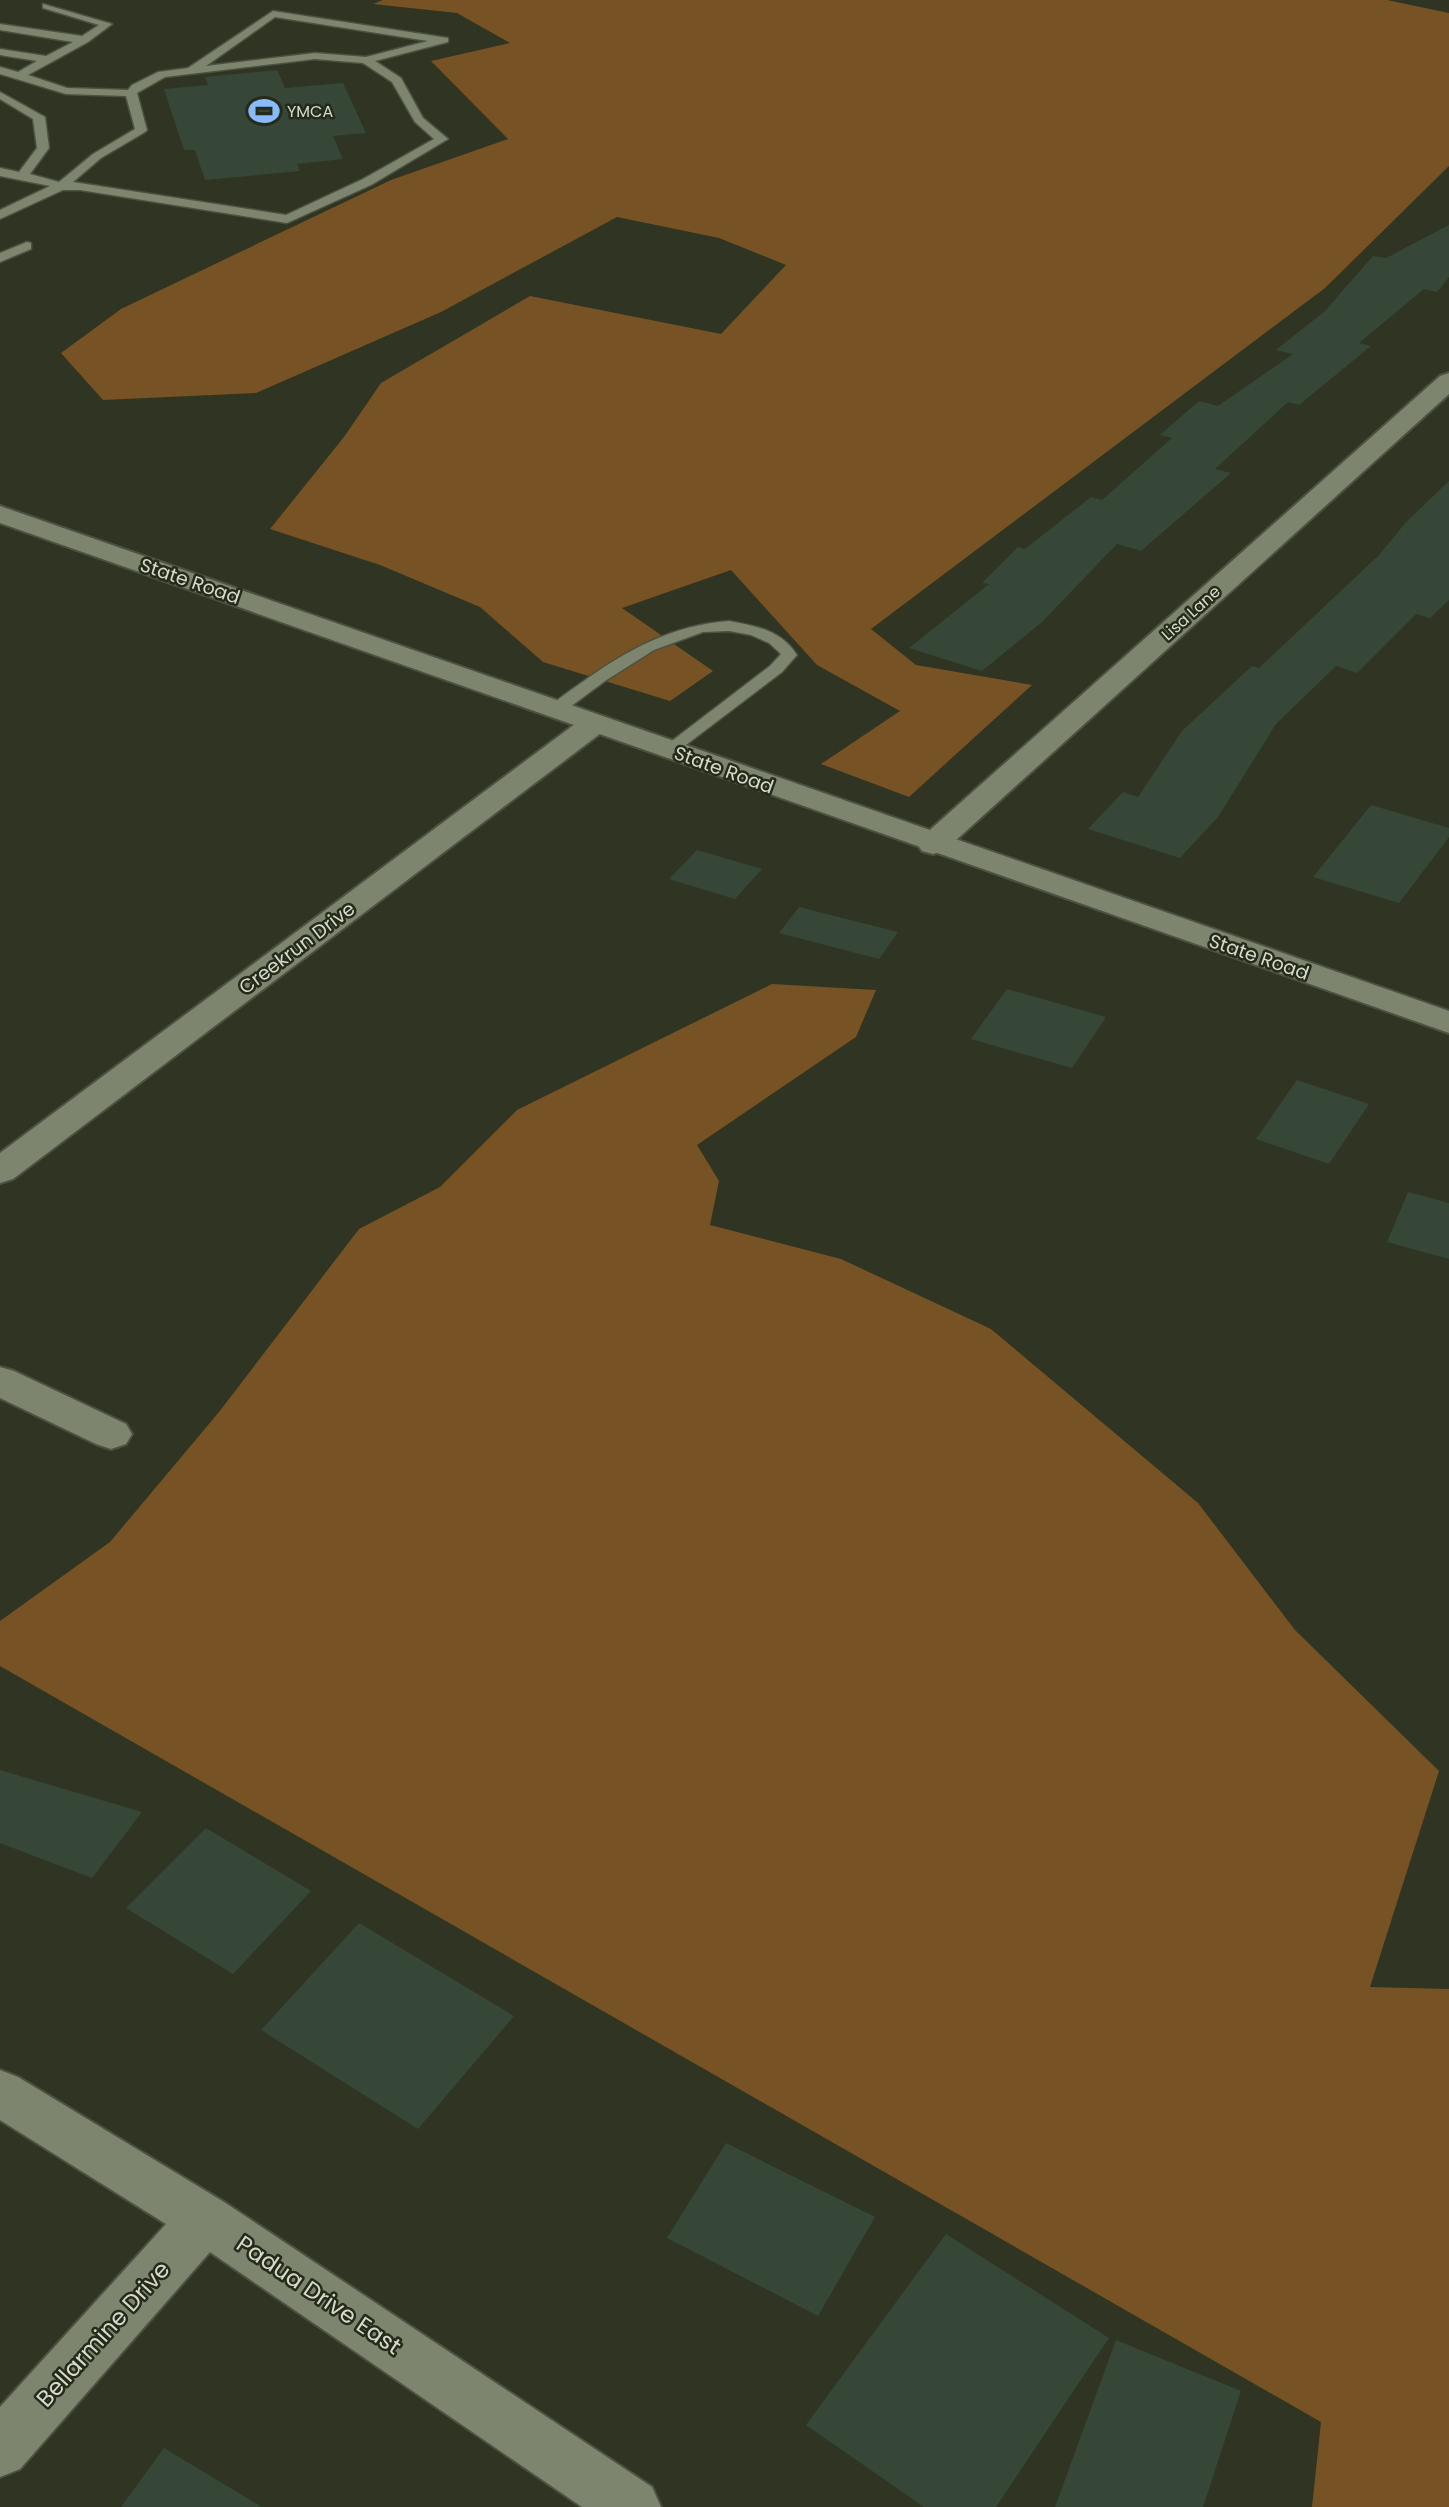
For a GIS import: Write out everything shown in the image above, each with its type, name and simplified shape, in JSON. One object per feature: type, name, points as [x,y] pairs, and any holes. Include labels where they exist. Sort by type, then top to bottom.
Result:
[{"type":"street","name":"Lisa Lane","points":[[933,844],[1449,381]]},
{"type":"street","name":"State Road","points":[[0,514],[933,844],[1449,1023]]},
{"type":"street","name":"Creekrun Drive","points":[[0,1171],[594,724]]},
{"type":"street","points":[[0,1381],[111,1434]]},
{"type":"street","name":"Padua Drive East","points":[[0,2093],[205,2218],[632,2507]]},
{"type":"street","name":"Bellarmine Drive","points":[[0,2449],[205,2218]]},
{"type":"lane","points":[[22,176],[43,148],[39,117],[0,95],[48,60],[107,24],[47,6]]},
{"type":"lane","points":[[0,70],[66,91],[131,93],[162,74],[315,56],[366,60],[444,40],[273,14],[191,70]]},
{"type":"lane","points":[[0,27],[84,40]]},
{"type":"lane","points":[[0,52],[48,60]]},
{"type":"lane","points":[[0,172],[61,186],[80,186],[288,219],[367,181],[442,139],[419,120],[405,100],[397,80],[366,60]]},
{"type":"lane","points":[[0,215],[61,186],[97,156],[141,130],[131,93]]},
{"type":"lane","points":[[0,258],[27,246]]},
{"type":"lane","points":[[556,710],[620,662],[649,645],[668,638],[720,625],[749,629],[776,639],[784,646],[789,655],[776,668],[668,750]]},
{"type":"shaded area","points":[[383,0],[1387,0],[1449,13],[1449,166],[1325,288],[871,629],[916,665],[1032,685],[909,797],[821,764],[900,711],[817,665],[731,570],[622,608],[713,671],[670,701],[543,662],[480,607],[380,565],[270,529],[344,437],[381,383],[530,296],[721,334],[786,265],[719,238],[617,217],[441,312],[256,393],[103,400],[61,353],[121,309],[391,180],[508,139],[431,61],[510,43],[457,13],[373,4]]},
{"type":"shaded area","points":[[772,984],[876,990],[856,1037],[697,1145],[719,1181],[710,1225],[841,1259],[991,1329],[1198,1503],[1295,1630],[1439,1771],[1370,1987],[1449,1989],[1449,2507],[1312,2507],[1321,2422],[0,1666],[0,1621],[110,1542],[219,1412],[359,1229],[440,1187],[517,1110]]},
{"type":"building","name":"YMCA","points":[[277,70],[285,88],[343,83],[366,133],[333,136],[343,159],[297,164],[300,171],[205,180],[195,150],[184,150],[164,89],[208,85],[205,77]]},
{"type":"building","points":[[1449,225],[1449,277],[1437,292],[1424,289],[1359,343],[1371,346],[1299,405],[1288,402],[1215,469],[1231,473],[1141,551],[1117,544],[1042,622],[982,671],[909,648],[989,584],[982,583],[1018,547],[1025,549],[1091,497],[1102,500],[1172,438],[1160,435],[1199,401],[1218,406],[1293,354],[1276,350],[1325,311],[1373,256],[1386,258]]},
{"type":"building","points":[[1449,481],[1449,600],[1430,618],[1416,614],[1357,673],[1336,666],[1276,724],[1218,817],[1180,858],[1088,829],[1123,792],[1138,797],[1182,731],[1252,666],[1259,668],[1379,555],[1407,521]]},
{"type":"building","points":[[1371,805],[1449,828],[1449,837],[1399,903],[1313,877]]},
{"type":"building","points":[[697,850],[762,869],[735,899],[669,879]]},
{"type":"building","points":[[799,907],[898,932],[879,959],[779,933]]},
{"type":"building","points":[[1007,989],[1106,1017],[1072,1068],[971,1039]]},
{"type":"building","points":[[1297,1080],[1369,1104],[1329,1164],[1256,1139]]},
{"type":"building","points":[[1408,1192],[1449,1203],[1449,1259],[1387,1242]]},
{"type":"building","points":[[0,1770],[142,1812],[92,1878],[0,1843]]},
{"type":"building","points":[[206,1828],[311,1891],[233,1974],[126,1908]]},
{"type":"building","points":[[359,1923],[514,2016],[418,2129],[261,2030]]},
{"type":"building","points":[[726,2143],[875,2217],[818,2316],[667,2238]]},
{"type":"building","points":[[946,2234],[1109,2338],[996,2507],[924,2507],[806,2425]]},
{"type":"building","points":[[1116,2340],[1241,2391],[1203,2507],[1055,2507]]},
{"type":"building","points":[[164,2448],[262,2507],[121,2507]]},
{"type":"place","name":"YMCA","points":[[264,111]]}]
